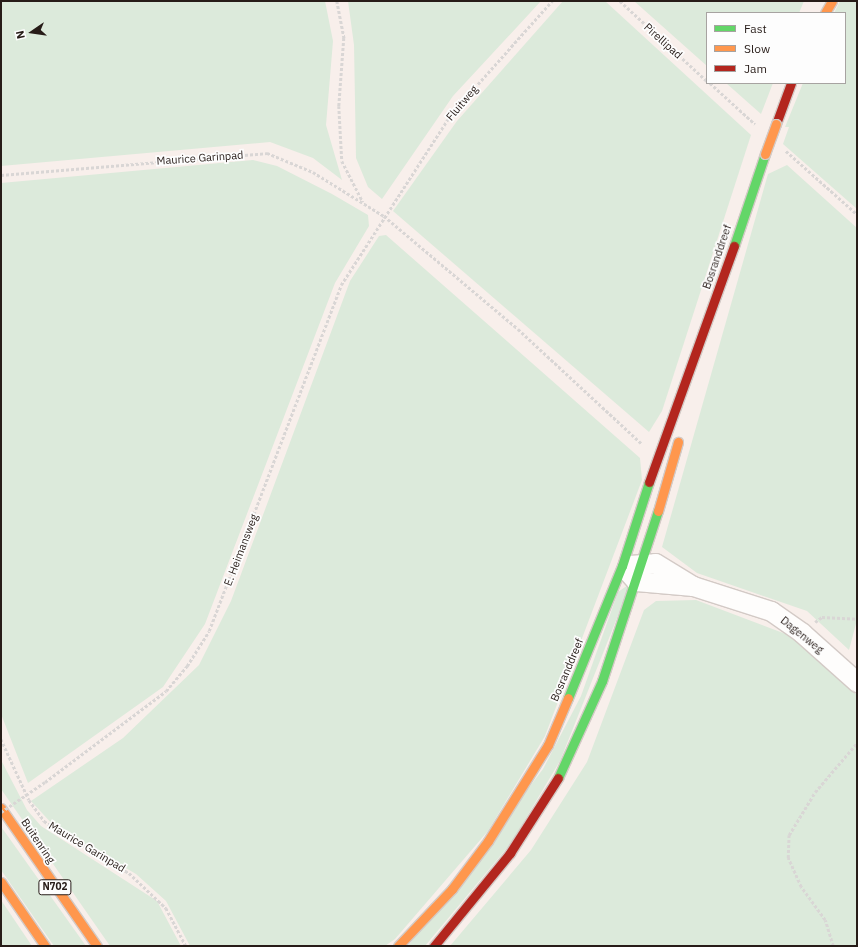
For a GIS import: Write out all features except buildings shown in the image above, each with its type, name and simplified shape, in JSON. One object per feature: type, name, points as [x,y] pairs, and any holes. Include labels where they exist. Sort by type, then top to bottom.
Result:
[{"type":"main road","points":[[826,12],[832,1]]},
{"type":"main road","name":"Bosranddreef","points":[[398,946],[452,889],[488,841],[548,745],[622,566],[679,390],[692,368],[765,154],[791,84]]},
{"type":"main road","name":"Bosranddreef","points":[[690,403],[692,368]]},
{"type":"main road","points":[[434,946],[510,853],[566,767],[602,681],[643,562],[682,430]]},
{"type":"main road","name":"Buitenring","points":[[1,808],[97,946]]},
{"type":"main road","points":[[1,882],[45,946]]},
{"type":"street","name":"Dagenweg","points":[[622,566],[643,562],[668,568],[693,586]]},
{"type":"street","points":[[622,566],[636,581]]},
{"type":"street","name":"Dagenweg","points":[[636,581],[693,586],[771,611],[802,633],[857,682]]},
{"type":"path","points":[[337,1],[344,38],[339,106],[342,161],[363,203]]},
{"type":"path","name":"Fluitweg","points":[[384,216],[451,114],[552,1]]},
{"type":"path","name":"Pirellipad","points":[[620,1],[706,80]]},
{"type":"path","name":"Maurice Garinpad","points":[[1,175],[267,153],[313,172],[384,216],[518,329],[658,458]]},
{"type":"path","name":"E. Heimansweg","points":[[1,812],[45,782],[166,691],[209,631],[341,285],[384,216]]},
{"type":"path","points":[[802,633],[822,617],[857,619]]},
{"type":"path","name":"Maurice Garinpad","points":[[1,739],[29,800],[44,821],[129,873],[166,908],[186,946]]},
{"type":"path","points":[[833,946],[824,920],[801,887],[788,858],[790,836],[816,792],[857,743]]},
{"type":"green space","points":[[1,1],[325,1],[333,41],[326,125],[342,180],[313,158],[270,142],[1,166]]},
{"type":"green space","points":[[348,1],[541,1],[453,96],[382,199],[368,187],[356,158],[354,45]]},
{"type":"green space","points":[[563,1],[605,1],[751,135],[662,411],[649,432],[393,211],[457,121]]},
{"type":"green space","points":[[634,1],[804,1],[799,12],[706,12],[706,65]]},
{"type":"green space","points":[[840,1],[857,1],[857,209],[783,144],[789,127],[785,127],[803,84],[846,84],[846,12],[834,12]]},
{"type":"green space","points":[[727,84],[773,84],[761,114]]},
{"type":"green space","points":[[253,160],[277,166],[332,194],[368,215],[369,226],[335,283],[205,624],[163,687],[28,783],[1,714],[1,183]]},
{"type":"green space","points":[[787,165],[857,228],[857,620],[849,650],[807,611],[697,573],[662,547],[768,174]]},
{"type":"green space","points":[[386,235],[640,458],[642,480],[545,736],[488,831],[395,939],[385,946],[190,946],[166,901],[136,874],[54,826],[31,801],[123,738],[199,665],[231,601],[350,281],[379,236]]},
{"type":"green space","points":[[631,583],[560,761],[511,843],[425,946],[408,946],[543,769],[581,696],[618,592]]},
{"type":"green space","points":[[696,600],[791,636],[857,695],[857,946],[450,946],[531,850],[587,762],[644,610],[656,601]]},
{"type":"green space","points":[[1,760],[27,810],[41,826],[157,901],[181,946],[110,946],[1,789]]},
{"type":"green space","points":[[2,828],[86,946],[54,946],[1,870]]},
{"type":"green space","points":[[1,900],[32,946],[1,946]]},
{"type":"traffic: fast","points":[[734,246],[765,154]]},
{"type":"traffic: fast","points":[[568,698],[622,566],[649,482]]},
{"type":"traffic: fast","points":[[558,778],[602,681],[658,511]]},
{"type":"traffic: slow","points":[[826,12],[832,1]]},
{"type":"traffic: slow","points":[[765,154],[776,124]]},
{"type":"traffic: slow","points":[[658,511],[678,442]]},
{"type":"traffic: slow","points":[[398,946],[452,889],[488,841],[548,745],[568,698]]},
{"type":"traffic: slow","points":[[1,808],[97,946]]},
{"type":"traffic: slow","points":[[1,882],[45,946]]},
{"type":"traffic: jam","points":[[776,124],[791,84]]},
{"type":"traffic: jam","points":[[649,482],[734,246]]},
{"type":"traffic: jam","points":[[434,946],[510,853],[558,778]]}]
